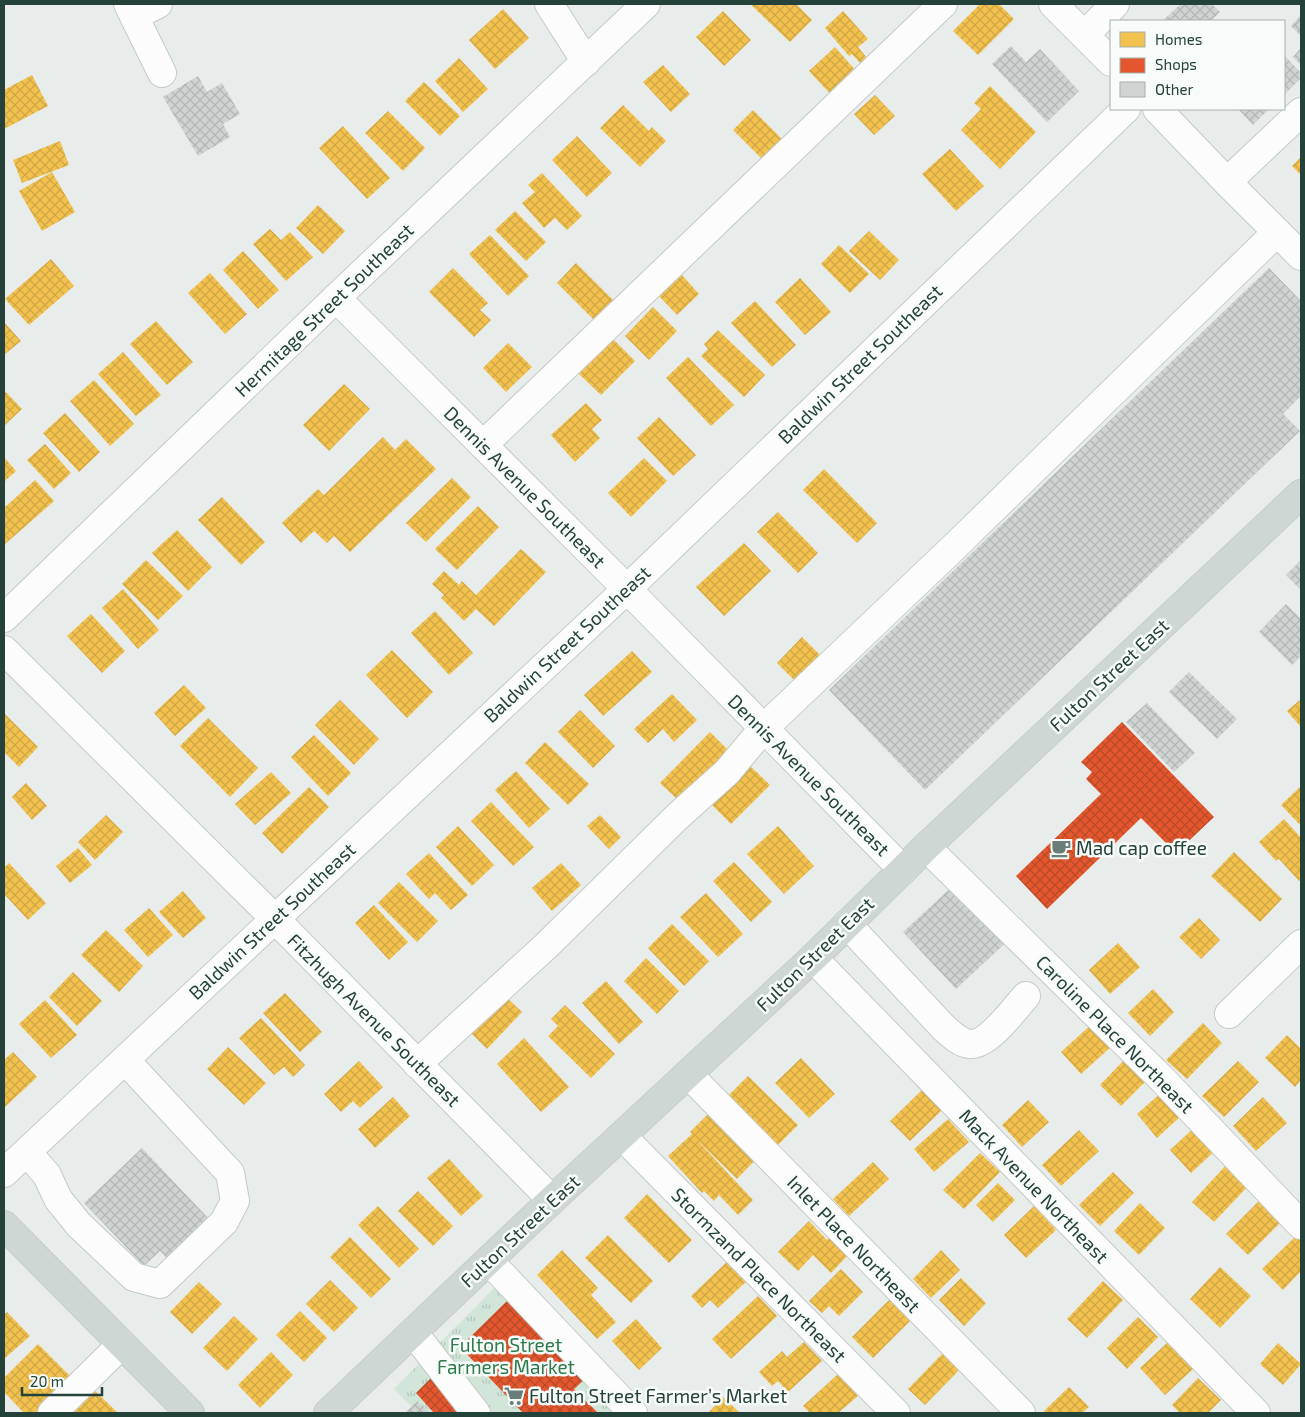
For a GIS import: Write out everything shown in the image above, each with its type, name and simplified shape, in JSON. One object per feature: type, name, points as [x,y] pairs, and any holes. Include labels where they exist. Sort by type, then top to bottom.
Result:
[{"type":"main road","name":"Fulton Street East","points":[[328,1413],[552,1200],[813,958],[926,846],[1301,494]]},
{"type":"main road","points":[[4,1225],[190,1413]]},
{"type":"street","points":[[549,4],[586,62]]},
{"type":"street","name":"Hermitage Street Southeast","points":[[4,618],[336,298],[646,4]]},
{"type":"street","points":[[483,445],[943,4]]},
{"type":"street","points":[[1053,4],[1110,61]]},
{"type":"street","points":[[1084,35],[1115,4]]},
{"type":"street","points":[[140,8],[162,73]]},
{"type":"street","name":"Baldwin Street Southeast","points":[[4,1173],[627,589],[1125,110]]},
{"type":"street","points":[[1158,110],[1301,256]]},
{"type":"street","points":[[1227,182],[1301,112]]},
{"type":"street","points":[[417,1064],[546,946],[678,816],[727,772],[763,729],[958,543],[1277,232]]},
{"type":"street","name":"Dennis Avenue Southeast","points":[[336,298],[627,589],[903,870]]},
{"type":"street","name":"Fitzhugh Avenue Southeast","points":[[4,650],[552,1200]]},
{"type":"street","name":"Caroline Place Northeast","points":[[926,846],[1163,1080],[1301,1225]]},
{"type":"street","points":[[847,924],[943,1027],[955,1038],[969,1044],[978,1042],[993,1033],[1026,996]]},
{"type":"street","points":[[1229,1014],[1301,944]]},
{"type":"street","name":"Mack Avenue Northeast","points":[[813,958],[1256,1413]]},
{"type":"street","points":[[27,1152],[47,1175],[58,1198],[79,1225],[134,1277],[160,1284],[224,1222],[235,1201],[230,1173],[125,1060]]},
{"type":"street","name":"Inlet Place Northeast","points":[[688,1074],[1021,1413]]},
{"type":"street","name":"Stormzand Place Northeast","points":[[622,1136],[896,1413]]},
{"type":"street","points":[[488,1261],[632,1413]]},
{"type":"street","points":[[413,1332],[476,1413]]},
{"type":"street","points":[[52,1413],[122,1344]]},
{"type":"green space","name":"Fulton Street Farmers Market","points":[[507,1275],[646,1413],[418,1413],[394,1389]]},
{"type":"building: Homes","points":[[750,4],[796,4],[812,20],[790,42]]},
{"type":"building: Homes","points":[[980,4],[999,4],[1014,19],[978,55],[953,31]]},
{"type":"building: Homes","points":[[503,9],[529,38],[495,69],[469,40]]},
{"type":"building: Homes","points":[[723,11],[751,40],[724,66],[696,37]]},
{"type":"building: Homes","points":[[843,11],[868,39],[858,47],[867,58],[860,63],[852,54],[849,56],[825,28]]},
{"type":"building: Homes","points":[[835,47],[857,72],[836,100],[809,71]]},
{"type":"building: Homes","points":[[459,58],[488,89],[463,112],[435,81]]},
{"type":"building: Homes","points":[[663,65],[690,94],[671,112],[643,82]]},
{"type":"building: Homes","points":[[32,75],[48,106],[4,129],[4,90]]},
{"type":"building: Homes","points":[[424,82],[460,116],[440,136],[405,101]]},
{"type":"building: Homes","points":[[990,86],[1036,132],[1000,169],[961,130],[981,109],[974,103]]},
{"type":"building: Homes","points":[[875,95],[895,116],[874,135],[854,114]]},
{"type":"building: Homes","points":[[623,105],[649,131],[652,127],[666,141],[640,167],[600,128]]},
{"type":"building: Homes","points":[[753,110],[787,144],[767,164],[733,130]]},
{"type":"building: Homes","points":[[388,111],[425,148],[403,171],[365,133]]},
{"type":"building: Homes","points":[[343,126],[390,178],[367,199],[319,148]]},
{"type":"building: Homes","points":[[577,136],[612,173],[587,197],[552,160]]},
{"type":"building: Homes","points":[[60,141],[69,165],[22,183],[13,160]]},
{"type":"building: Homes","points":[[950,149],[984,186],[956,211],[922,174]]},
{"type":"building: Homes","points":[[1301,157],[1301,175],[1292,166]]},
{"type":"building: Homes","points":[[52,172],[75,212],[42,231],[19,191]]},
{"type":"building: Homes","points":[[542,173],[582,216],[567,230],[555,218],[544,228],[522,203],[535,192],[528,185]]},
{"type":"building: Homes","points":[[318,205],[345,231],[323,254],[296,228]]},
{"type":"building: Homes","points":[[515,211],[546,242],[526,261],[495,230]]},
{"type":"building: Homes","points":[[270,229],[281,240],[290,232],[313,257],[286,281],[253,244]]},
{"type":"building: Homes","points":[[869,231],[899,260],[880,280],[849,251]]},
{"type":"building: Homes","points":[[490,235],[529,276],[508,296],[469,254]]},
{"type":"building: Homes","points":[[839,245],[869,274],[850,293],[821,264]]},
{"type":"building: Homes","points":[[243,251],[279,290],[258,309],[223,270]]},
{"type":"building: Homes","points":[[51,259],[74,286],[29,325],[5,299]]},
{"type":"building: Homes","points":[[576,263],[614,301],[594,320],[557,283]]},
{"type":"building: Homes","points":[[453,268],[488,303],[480,310],[491,320],[474,337],[429,292]]},
{"type":"building: Homes","points":[[210,273],[247,314],[225,334],[188,293]]},
{"type":"building: Homes","points":[[681,274],[699,294],[677,315],[658,295]]},
{"type":"building: Homes","points":[[800,278],[831,312],[805,335],[775,302]]},
{"type":"building: Homes","points":[[755,301],[796,345],[772,367],[731,323]]},
{"type":"building: Homes","points":[[653,307],[677,331],[649,360],[625,336]]},
{"type":"building: Homes","points":[[156,321],[193,362],[167,385],[130,344]]},
{"type":"building: Homes","points":[[4,322],[21,341],[4,355]]},
{"type":"building: Homes","points":[[718,330],[765,375],[744,397],[701,356],[708,349],[704,344]]},
{"type":"building: Homes","points":[[613,339],[635,361],[601,395],[579,374]]},
{"type":"building: Homes","points":[[508,343],[532,367],[506,392],[483,368]]},
{"type":"building: Homes","points":[[123,352],[161,395],[136,416],[98,374]]},
{"type":"building: Homes","points":[[688,357],[734,405],[711,426],[666,378]]},
{"type":"building: Homes","points":[[94,380],[134,424],[110,446],[70,401]]},
{"type":"building: Homes","points":[[344,384],[370,409],[329,451],[303,425]]},
{"type":"building: Homes","points":[[5,391],[22,409],[5,425],[4,424]]},
{"type":"building: Homes","points":[[586,403],[602,420],[592,429],[600,438],[575,462],[551,435]]},
{"type":"building: Homes","points":[[65,413],[100,452],[79,472],[43,433]]},
{"type":"building: Homes","points":[[659,417],[696,455],[673,476],[637,438]]},
{"type":"building: Homes","points":[[383,437],[395,450],[406,439],[436,469],[350,552],[334,536],[327,543],[314,531],[301,543],[282,523],[318,489],[324,495]]},
{"type":"building: Homes","points":[[45,444],[71,473],[54,489],[27,460]]},
{"type":"building: Homes","points":[[4,457],[16,471],[4,482]]},
{"type":"building: Homes","points":[[644,458],[667,481],[631,517],[608,493]]},
{"type":"building: Homes","points":[[824,469],[877,523],[857,543],[803,490]]},
{"type":"building: Homes","points":[[452,478],[471,497],[426,542],[406,523]]},
{"type":"building: Homes","points":[[35,480],[54,501],[4,545],[4,508]]},
{"type":"building: Homes","points":[[222,497],[265,542],[241,565],[198,520]]},
{"type":"building: Homes","points":[[478,506],[499,527],[457,570],[435,549]]},
{"type":"building: Homes","points":[[778,512],[818,553],[798,573],[757,532]]},
{"type":"building: Homes","points":[[177,530],[212,567],[188,591],[152,553]]},
{"type":"building: Homes","points":[[744,543],[771,571],[724,616],[696,587]]},
{"type":"building: Homes","points":[[521,549],[546,572],[494,626],[476,609],[464,621],[441,598],[444,595],[432,584],[444,571],[459,585],[462,581],[476,595]]},
{"type":"building: Homes","points":[[146,560],[183,596],[158,620],[122,584]]},
{"type":"building: Homes","points":[[123,589],[159,630],[138,649],[102,608]]},
{"type":"building: Homes","points":[[435,611],[473,653],[449,675],[411,633]]},
{"type":"building: Homes","points":[[91,614],[125,651],[102,673],[67,636]]},
{"type":"building: Homes","points":[[802,637],[829,664],[804,690],[777,663]]},
{"type":"building: Homes","points":[[392,650],[433,692],[407,718],[366,675]]},
{"type":"building: Homes","points":[[632,651],[652,672],[603,716],[584,695]]},
{"type":"building: Homes","points":[[184,685],[206,708],[175,736],[154,713]]},
{"type":"building: Homes","points":[[672,694],[697,720],[674,742],[663,729],[648,743],[634,729]]},
{"type":"building: Homes","points":[[1301,699],[1301,727],[1287,711]]},
{"type":"building: Homes","points":[[340,700],[379,739],[354,765],[315,725]]},
{"type":"building: Homes","points":[[580,710],[615,746],[593,768],[558,732]]},
{"type":"building: Homes","points":[[4,713],[38,747],[19,767],[4,752]]},
{"type":"building: Homes","points":[[208,718],[258,768],[230,797],[180,746]]},
{"type":"building: Homes","points":[[710,732],[729,751],[679,801],[660,783]]},
{"type":"building: Homes","points":[[314,735],[351,773],[328,796],[291,757]]},
{"type":"building: Homes","points":[[545,742],[589,784],[568,805],[525,763]]},
{"type":"building: Homes","points":[[749,765],[770,785],[731,824],[711,804]]},
{"type":"building: Homes","points":[[516,771],[550,809],[529,828],[495,790]]},
{"type":"building: Homes","points":[[271,772],[291,793],[255,825],[235,804]]},
{"type":"building: Homes","points":[[26,783],[47,806],[32,820],[12,797]]},
{"type":"building: Homes","points":[[1301,786],[1301,826],[1281,805]]},
{"type":"building: Homes","points":[[309,787],[329,807],[282,854],[262,833]]},
{"type":"building: Homes","points":[[491,802],[534,847],[513,866],[471,821]]},
{"type":"building: Homes","points":[[106,815],[123,832],[95,860],[78,842]]},
{"type":"building: Homes","points":[[600,815],[621,837],[609,849],[587,826]]},
{"type":"building: Homes","points":[[1284,819],[1301,838],[1301,879],[1299,881],[1279,859],[1276,861],[1259,842]]},
{"type":"building: Homes","points":[[458,826],[494,865],[472,886],[436,847]]},
{"type":"building: Homes","points":[[778,826],[814,866],[784,894],[747,854]]},
{"type":"building: Homes","points":[[78,848],[92,865],[70,883],[56,866]]},
{"type":"building: Homes","points":[[1234,852],[1282,899],[1260,922],[1211,876]]},
{"type":"building: Homes","points":[[429,853],[468,895],[451,910],[435,893],[429,899],[406,874]]},
{"type":"building: Homes","points":[[734,862],[772,902],[751,922],[713,881]]},
{"type":"building: Homes","points":[[9,863],[46,903],[28,920],[4,894],[4,868]]},
{"type":"building: Homes","points":[[561,863],[581,885],[552,911],[532,888]]},
{"type":"building: Homes","points":[[399,882],[438,921],[417,942],[378,903]]},
{"type":"building: Homes","points":[[183,891],[206,918],[183,938],[159,912]]},
{"type":"building: Homes","points":[[706,893],[743,934],[718,957],[680,917]]},
{"type":"building: Homes","points":[[374,905],[408,942],[389,960],[355,923]]},
{"type":"building: Homes","points":[[149,908],[173,935],[148,957],[124,930]]},
{"type":"building: Homes","points":[[1199,918],[1220,940],[1201,959],[1179,937]]},
{"type":"building: Homes","points":[[672,924],[709,961],[684,986],[648,948]]},
{"type":"building: Homes","points":[[106,930],[143,966],[119,992],[81,955]]},
{"type":"building: Homes","points":[[1118,943],[1140,967],[1110,994],[1089,970]]},
{"type":"building: Homes","points":[[646,958],[679,991],[657,1014],[624,981]]},
{"type":"building: Homes","points":[[73,972],[102,1001],[77,1026],[49,997]]},
{"type":"building: Homes","points":[[606,981],[643,1022],[619,1044],[582,1003]]},
{"type":"building: Homes","points":[[1153,989],[1174,1012],[1150,1036],[1128,1013]]},
{"type":"building: Homes","points":[[285,993],[322,1032],[300,1052],[263,1013]]},
{"type":"building: Homes","points":[[503,994],[522,1012],[487,1049],[468,1030]]},
{"type":"building: Homes","points":[[45,1000],[77,1035],[51,1058],[19,1024]]},
{"type":"building: Homes","points":[[565,1005],[615,1054],[591,1078],[548,1036],[558,1026],[551,1019]]},
{"type":"building: Homes","points":[[261,1018],[305,1065],[293,1077],[284,1067],[274,1075],[239,1038]]},
{"type":"building: Homes","points":[[1093,1023],[1113,1045],[1081,1074],[1061,1052]]},
{"type":"building: Homes","points":[[1203,1023],[1222,1043],[1187,1079],[1166,1060]]},
{"type":"building: Homes","points":[[1287,1035],[1301,1049],[1301,1080],[1295,1087],[1265,1058]]},
{"type":"building: Homes","points":[[524,1038],[569,1087],[541,1112],[497,1064]]},
{"type":"building: Homes","points":[[228,1047],[266,1083],[244,1105],[207,1069]]},
{"type":"building: Homes","points":[[13,1052],[37,1077],[4,1108],[4,1060]]},
{"type":"building: Homes","points":[[801,1058],[835,1094],[809,1118],[775,1083]]},
{"type":"building: Homes","points":[[1126,1058],[1148,1079],[1121,1106],[1100,1085]]},
{"type":"building: Homes","points":[[359,1061],[383,1087],[360,1108],[353,1101],[341,1112],[324,1094]]},
{"type":"building: Homes","points":[[1238,1061],[1259,1082],[1224,1117],[1202,1096]]},
{"type":"building: Homes","points":[[748,1076],[798,1125],[775,1148],[726,1098]]},
{"type":"building: Homes","points":[[922,1090],[942,1110],[910,1141],[890,1121]]},
{"type":"building: Homes","points":[[1162,1092],[1182,1115],[1157,1138],[1137,1114]]},
{"type":"building: Homes","points":[[393,1097],[410,1116],[375,1148],[358,1129]]},
{"type":"building: Homes","points":[[1263,1097],[1287,1123],[1256,1151],[1233,1126]]},
{"type":"building: Homes","points":[[1028,1100],[1049,1122],[1022,1147],[1002,1125]]},
{"type":"building: Homes","points":[[714,1108],[760,1155],[737,1179],[696,1139],[753,1200],[738,1215],[719,1195],[714,1201],[704,1191],[702,1193],[668,1156],[692,1134],[690,1132]]},
{"type":"building: Homes","points":[[948,1119],[969,1142],[934,1172],[914,1149]]},
{"type":"building: Homes","points":[[1196,1126],[1217,1149],[1191,1173],[1170,1150]]},
{"type":"building: Homes","points":[[1079,1130],[1099,1151],[1061,1186],[1042,1165]]},
{"type":"building: Homes","points":[[980,1153],[1000,1172],[964,1209],[943,1190]]},
{"type":"building: Homes","points":[[449,1159],[483,1196],[461,1216],[427,1178]]},
{"type":"building: Homes","points":[[873,1162],[889,1179],[849,1216],[833,1199]]},
{"type":"building: Homes","points":[[1229,1162],[1251,1183],[1214,1222],[1192,1202]]},
{"type":"building: Homes","points":[[1113,1172],[1134,1193],[1100,1226],[1079,1205]]},
{"type":"building: Homes","points":[[998,1183],[1015,1200],[993,1222],[976,1205]]},
{"type":"building: Homes","points":[[418,1191],[453,1226],[433,1246],[398,1211]]},
{"type":"building: Homes","points":[[647,1194],[692,1240],[669,1263],[624,1218]]},
{"type":"building: Homes","points":[[1263,1197],[1285,1218],[1248,1255],[1226,1234]]},
{"type":"building: Homes","points":[[1140,1203],[1165,1228],[1139,1255],[1114,1231]]},
{"type":"building: Homes","points":[[378,1206],[419,1249],[399,1268],[358,1225]]},
{"type":"building: Homes","points":[[1034,1206],[1056,1230],[1026,1258],[1004,1235]]},
{"type":"building: Homes","points":[[809,1221],[827,1240],[833,1234],[851,1252],[831,1273],[813,1255],[798,1271],[778,1252]]},
{"type":"building: Homes","points":[[1300,1232],[1301,1271],[1283,1290],[1262,1269]]},
{"type":"building: Homes","points":[[608,1235],[653,1281],[631,1303],[585,1258]]},
{"type":"building: Homes","points":[[350,1237],[391,1279],[371,1298],[330,1257]]},
{"type":"building: Homes","points":[[562,1250],[598,1288],[591,1295],[616,1322],[597,1339],[537,1275]]},
{"type":"building: Homes","points":[[941,1250],[960,1270],[931,1298],[913,1279]]},
{"type":"building: Homes","points":[[730,1259],[749,1279],[718,1308],[710,1300],[702,1308],[691,1296]]},
{"type":"building: Homes","points":[[1220,1267],[1251,1296],[1220,1328],[1190,1299]]},
{"type":"building: Homes","points":[[841,1269],[863,1292],[839,1316],[829,1306],[822,1313],[809,1301]]},
{"type":"building: Homes","points":[[961,1278],[986,1303],[964,1326],[939,1300]]},
{"type":"building: Homes","points":[[330,1280],[358,1308],[334,1332],[306,1304]]},
{"type":"building: Homes","points":[[1103,1281],[1123,1300],[1087,1338],[1067,1319]]},
{"type":"building: Homes","points":[[199,1282],[222,1304],[192,1334],[170,1312]]},
{"type":"building: Homes","points":[[758,1296],[777,1316],[731,1359],[712,1339]]},
{"type":"building: Homes","points":[[891,1298],[912,1319],[873,1358],[852,1337]]},
{"type":"building: Homes","points":[[300,1311],[327,1338],[304,1362],[276,1335]]},
{"type":"building: Homes","points":[[7,1312],[30,1336],[4,1359],[4,1315]]},
{"type":"building: Homes","points":[[234,1316],[258,1339],[227,1371],[203,1348]]},
{"type":"building: Homes","points":[[1138,1317],[1158,1337],[1127,1369],[1107,1348]]},
{"type":"building: Homes","points":[[636,1319],[662,1348],[639,1370],[612,1341]]},
{"type":"building: Homes","points":[[804,1342],[822,1361],[788,1392],[778,1381],[772,1386],[759,1372],[782,1351],[787,1357]]},
{"type":"building: Homes","points":[[1168,1342],[1193,1369],[1165,1395],[1140,1368]]},
{"type":"building: Homes","points":[[1278,1343],[1301,1364],[1283,1385],[1260,1364]]},
{"type":"building: Homes","points":[[38,1344],[74,1380],[40,1413],[24,1413],[4,1392],[4,1378]]},
{"type":"building: Homes","points":[[271,1352],[293,1375],[260,1408],[238,1385]]},
{"type":"building: Homes","points":[[943,1353],[960,1369],[925,1405],[908,1389]]},
{"type":"building: Homes","points":[[838,1374],[858,1396],[838,1413],[810,1413],[803,1406]]},
{"type":"building: Homes","points":[[1198,1378],[1221,1400],[1208,1413],[1180,1413],[1172,1405]]},
{"type":"building: Homes","points":[[1069,1387],[1089,1407],[1082,1413],[1046,1413],[1044,1411]]},
{"type":"building: Homes","points":[[95,1391],[118,1413],[73,1413]]},
{"type":"building: Homes","points":[[723,1397],[740,1413],[708,1413]]},
{"type":"building: Shops","points":[[1122,722],[1214,817],[1176,853],[1141,818],[1047,909],[1016,876],[1101,794],[1086,779],[1092,772],[1081,762]]},
{"type":"building: Shops","points":[[509,1299],[585,1379],[574,1389],[598,1413],[523,1413],[460,1347]]},
{"type":"building: Shops","points":[[431,1378],[461,1413],[434,1413],[416,1393]]},
{"type":"building: Other","points":[[1181,4],[1212,4],[1220,12],[1212,20],[1163,20]]},
{"type":"building: Other","points":[[1301,15],[1301,36],[1291,26]]},
{"type":"building: Other","points":[[1011,46],[1026,62],[1040,49],[1079,91],[1047,122],[992,64]]},
{"type":"building: Other","points":[[1301,48],[1301,65],[1293,57]]},
{"type":"building: Other","points":[[1285,56],[1301,73],[1301,78],[1285,94]]},
{"type":"building: Other","points":[[198,76],[207,92],[222,83],[240,114],[223,124],[230,137],[198,156],[163,97]]},
{"type":"building: Other","points":[[1239,110],[1268,110],[1253,125]]},
{"type":"building: Other","points":[[1269,268],[1301,301],[1301,396],[1283,414],[1300,431],[925,790],[829,690]]},
{"type":"building: Other","points":[[1301,560],[1301,590],[1286,575]]},
{"type":"building: Other","points":[[1286,604],[1301,619],[1301,656],[1292,665],[1259,632]]},
{"type":"building: Other","points":[[1189,672],[1237,719],[1217,739],[1169,692]]},
{"type":"building: Other","points":[[1147,703],[1195,753],[1174,772],[1126,722]]},
{"type":"building: Other","points":[[957,882],[1010,939],[956,989],[903,932]]},
{"type":"building: Other","points":[[142,1148],[209,1219],[168,1259],[160,1251],[144,1266],[84,1203]]},
{"type":"building: Other","points":[[417,1401],[429,1413],[405,1413]]},
{"type":"place","name":"Mad cap coffee","points":[[1061,848]]},
{"type":"place","name":"Fulton Street Farmer’s Market","points":[[514,1396]]}]
